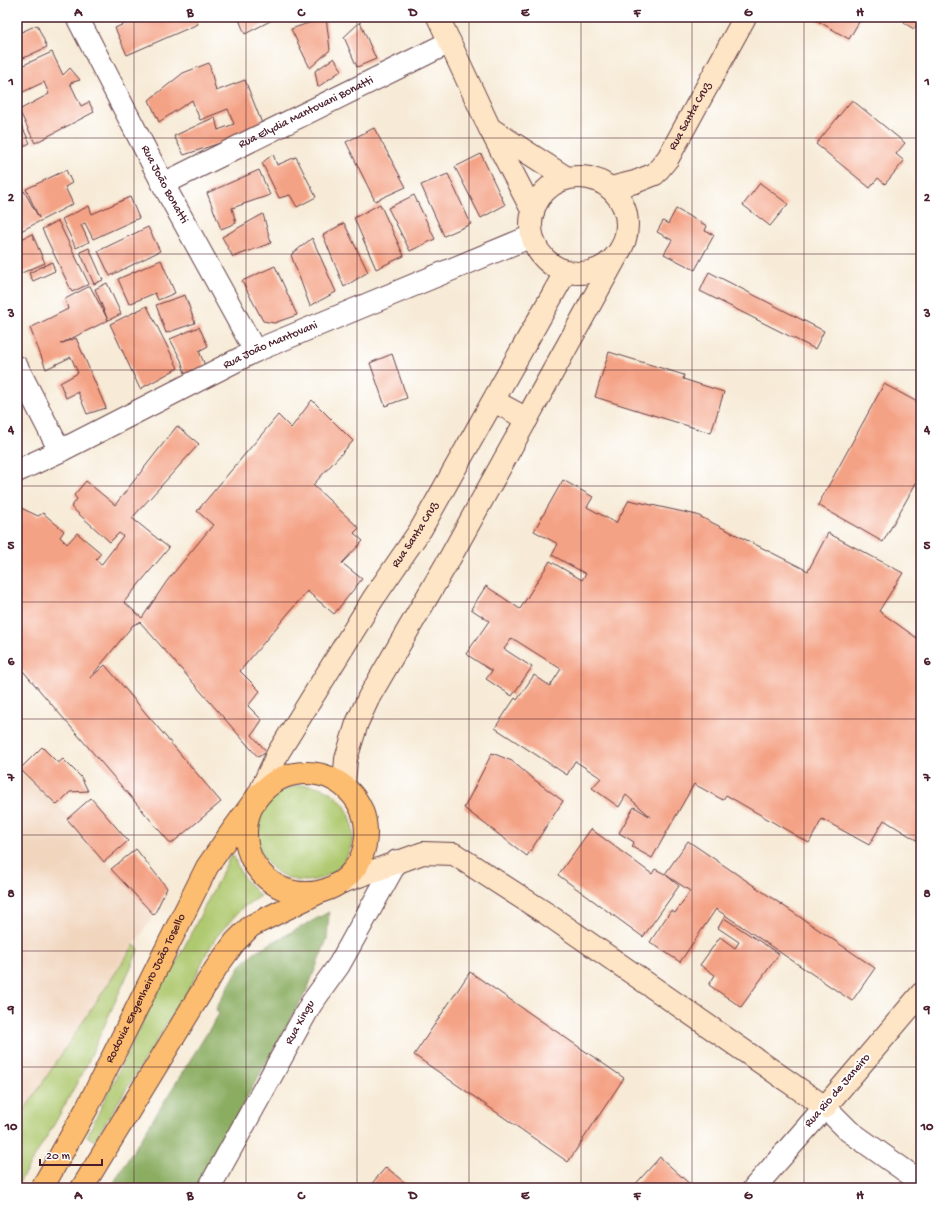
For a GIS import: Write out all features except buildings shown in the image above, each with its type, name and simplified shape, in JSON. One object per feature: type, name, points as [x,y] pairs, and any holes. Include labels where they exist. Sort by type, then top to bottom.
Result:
[{"type":"highway","name":"Rodovia Engenheiro João Tosello","points":[[42,1188],[87,1108],[207,867],[232,830],[259,794],[273,782],[290,774],[309,772],[328,776],[344,785],[357,800],[364,817],[366,836],[362,855],[352,872],[328,888],[251,926],[235,942],[216,968],[82,1188]]},
{"type":"highway","name":"Rodovia Engenheiro João Tosello","points":[[259,794],[249,812],[246,827],[246,843],[251,859],[260,872],[272,883],[286,890],[302,893],[328,888]]},
{"type":"highway","points":[[96,1188],[179,1030]]},
{"type":"main road","points":[[438,17],[490,129],[533,212]]},
{"type":"main road","name":"Rua Santa Cruz","points":[[611,188],[635,182],[655,174],[668,158],[745,17]]},
{"type":"main road","points":[[490,129],[567,178]]},
{"type":"main road","points":[[344,785],[346,759],[354,730],[369,697],[451,556],[626,240],[628,226],[626,211],[620,198],[611,188],[601,181],[578,176],[567,178],[552,185],[540,197],[533,212],[531,224],[532,236],[536,247],[544,258],[554,266],[566,271],[581,273],[595,270],[609,263],[619,252]]},
{"type":"main road","name":"Rua Santa Cruz","points":[[259,794],[278,753],[373,599],[422,529],[566,271]]},
{"type":"main road","points":[[494,401],[527,419]]},
{"type":"main road","points":[[328,888],[397,861],[423,853],[454,854],[547,914],[825,1107]]},
{"type":"main road","name":"Rua Rio de Janeiro","points":[[825,1107],[921,994]]},
{"type":"street","name":"Rua João Bonatti","points":[[77,17],[163,184],[255,351]]},
{"type":"street","name":"Rua Elydia Mantovani Bonatti","points":[[163,184],[450,42]]},
{"type":"street","name":"Rua João Mantovani","points":[[17,471],[60,451],[255,351],[532,236]]},
{"type":"street","points":[[17,367],[60,451]]},
{"type":"street","name":"Rua Xingu","points":[[210,1188],[312,1004],[339,965],[397,861]]},
{"type":"street","points":[[825,1107],[849,1131],[921,1182]]},
{"type":"street","name":"Rua Rio de Janeiro","points":[[754,1188],[825,1107]]},
{"type":"shaded area","points":[[17,758],[154,915],[17,1121]]},
{"type":"green space","points":[[305,785],[323,789],[332,793],[339,799],[345,806],[349,815],[353,833],[349,851],[345,860],[339,867],[332,873],[323,877],[305,881],[287,877],[278,873],[271,867],[265,860],[261,851],[257,833],[261,815],[265,806],[271,799],[278,793],[287,789]]},
{"type":"green space","points":[[231,855],[234,856],[244,878],[260,896],[242,908],[217,936],[206,954],[193,982],[94,1141],[87,1136],[170,967],[175,965]]},
{"type":"green space","points":[[329,912],[327,939],[307,990],[196,1188],[111,1188],[219,1014],[216,1009],[240,966],[253,953]]},
{"type":"green space","points":[[134,945],[139,949],[87,1064],[55,1123],[17,1186],[17,1121]]}]
